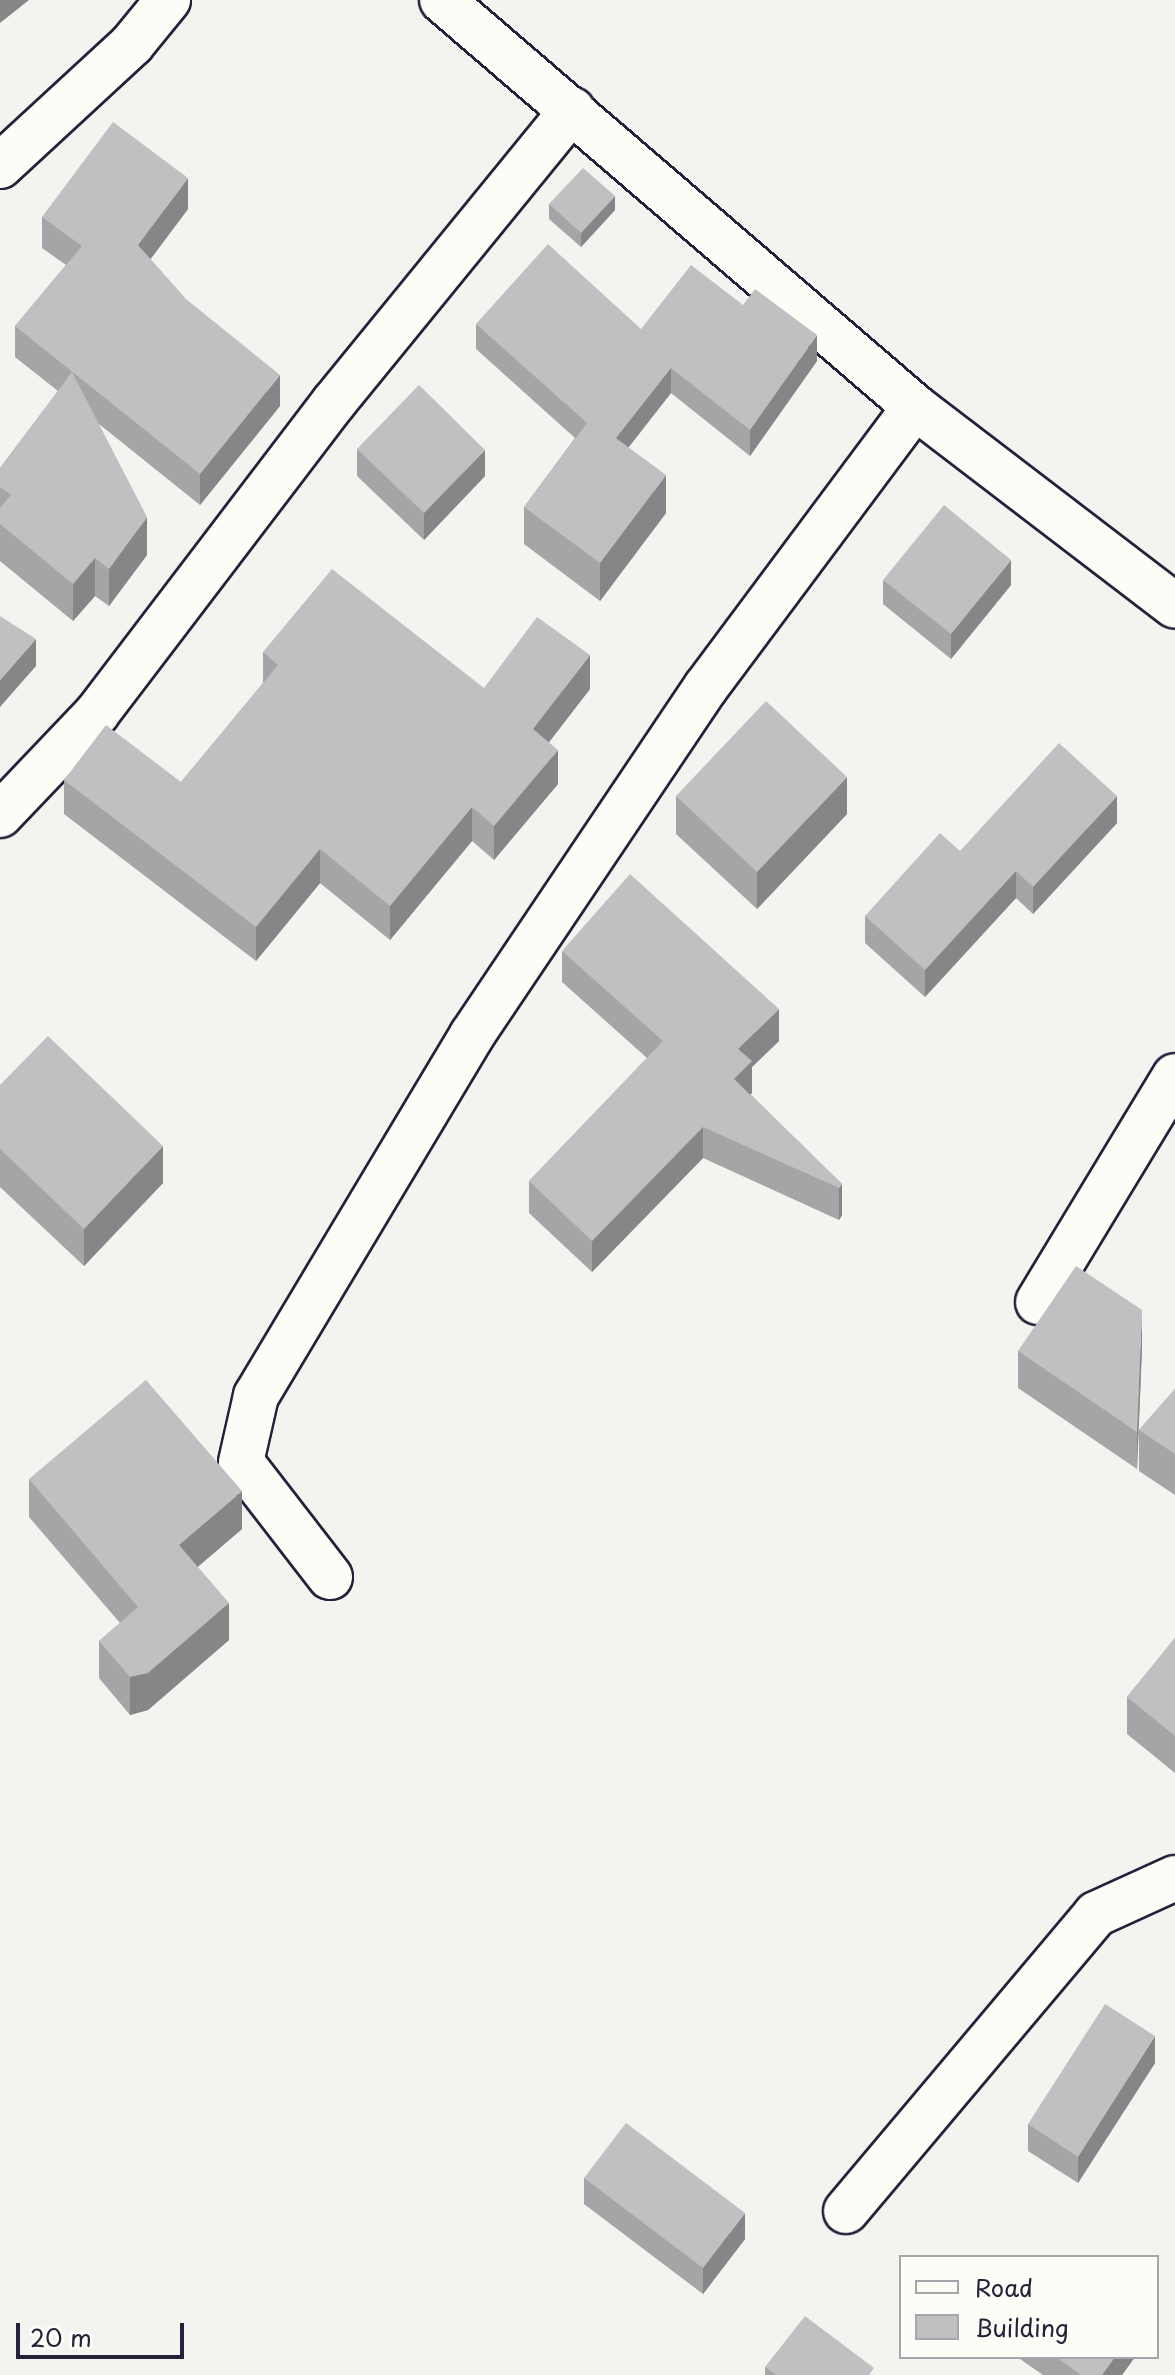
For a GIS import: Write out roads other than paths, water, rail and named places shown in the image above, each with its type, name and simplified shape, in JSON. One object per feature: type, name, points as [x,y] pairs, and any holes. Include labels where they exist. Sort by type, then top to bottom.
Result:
[{"type":"street","points":[[0,166],[132,44],[168,0]]},
{"type":"street","points":[[442,0],[915,407],[1175,606]]},
{"type":"street","points":[[0,815],[97,713],[334,402],[572,110]]},
{"type":"street","points":[[330,1577],[241,1462],[256,1396],[472,1035],[706,687],[915,407]]},
{"type":"street","points":[[1038,1302],[1175,1076]]},
{"type":"street","points":[[846,2211],[1096,1914],[1175,1878]]}]
